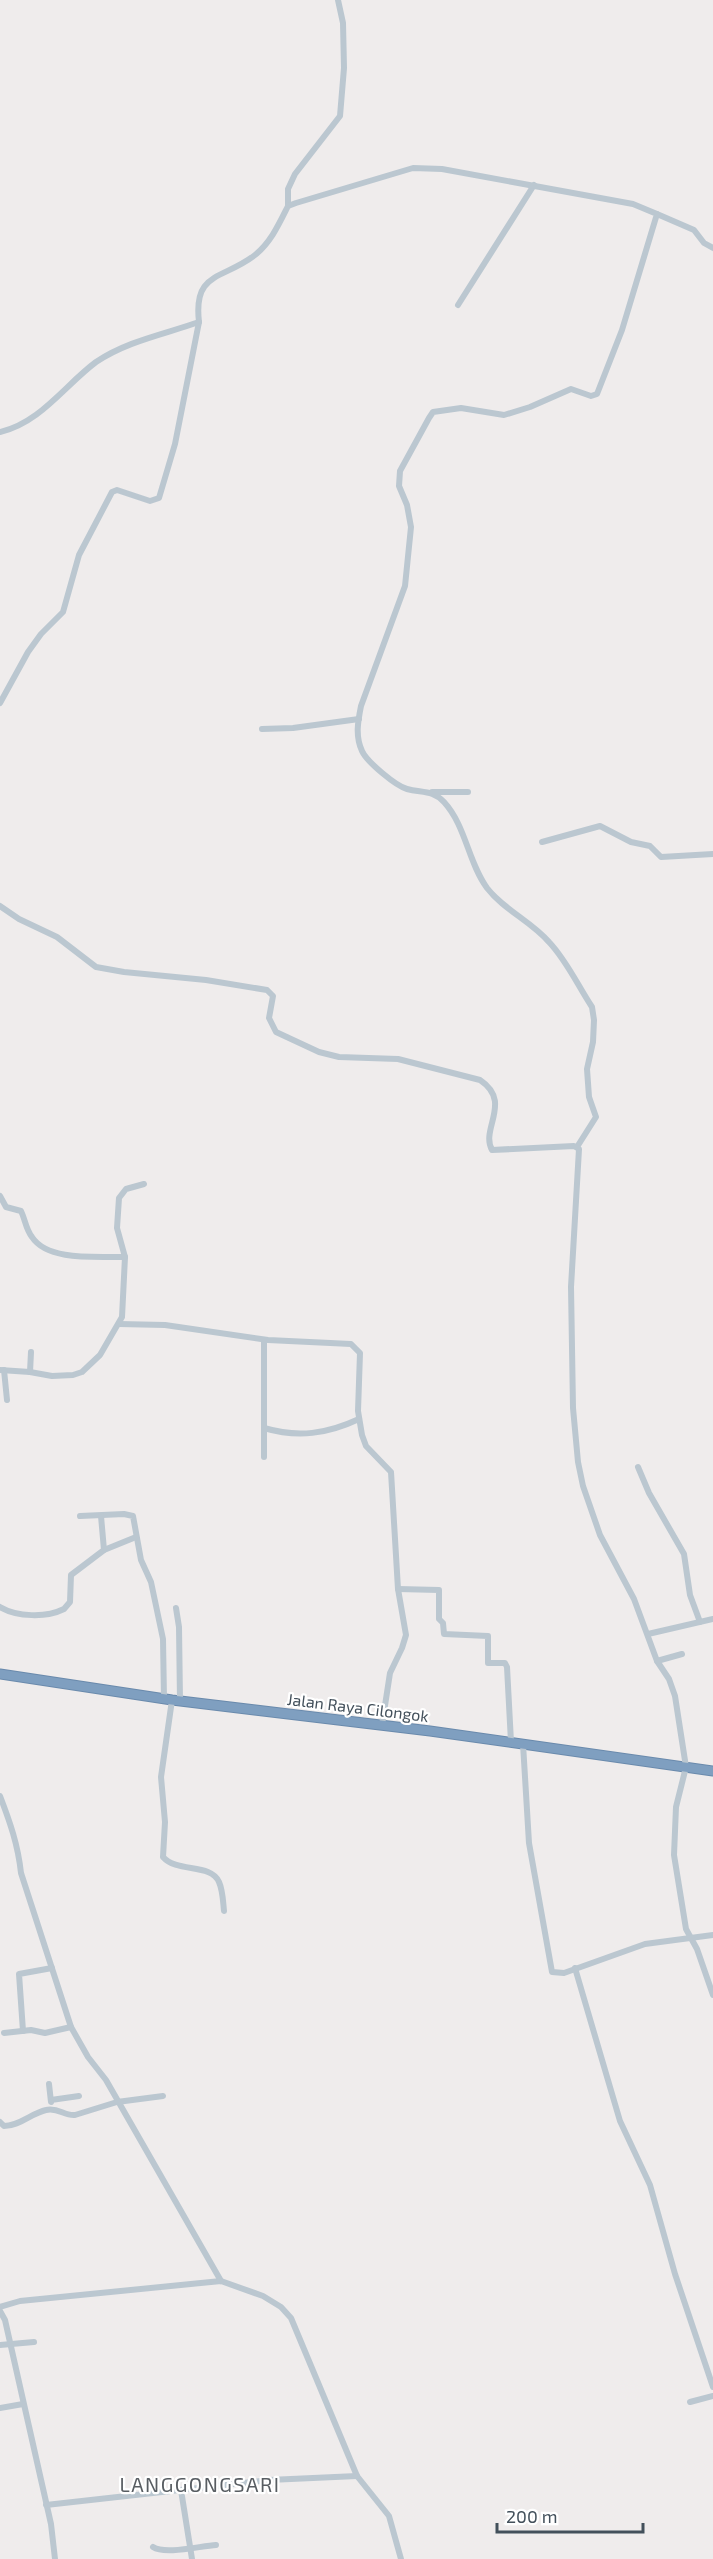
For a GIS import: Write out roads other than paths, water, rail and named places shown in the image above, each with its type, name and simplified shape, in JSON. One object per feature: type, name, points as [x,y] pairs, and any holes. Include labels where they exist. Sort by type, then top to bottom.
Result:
[{"type":"highway","name":"Jalan Raya Cilongok","points":[[0,1674],[172,1700],[382,1725],[713,1771]]},
{"type":"street","points":[[0,703],[28,652],[41,634],[63,612],[80,555],[112,492],[117,490],[150,501],[159,498],[175,444],[199,322],[197,301],[206,284],[255,255],[272,237],[288,206],[288,189],[295,174],[340,116],[344,68],[343,23],[338,0]]},
{"type":"street","points":[[288,206],[413,168],[442,169],[633,204],[694,230],[704,243],[713,248]]},
{"type":"street","points":[[458,305],[534,185]]},
{"type":"street","points":[[468,792],[432,792],[400,786],[369,760],[360,746],[358,734],[361,706],[405,586],[411,527],[407,505],[399,486],[400,471],[433,412],[460,408],[504,414],[530,407],[570,389],[591,396],[597,394],[622,330],[657,214]]},
{"type":"street","points":[[0,432],[32,417],[98,361],[146,338],[199,322]]},
{"type":"street","points":[[262,729],[293,728],[359,719]]},
{"type":"street","points":[[432,792],[445,803],[456,819],[474,866],[486,886],[499,902],[549,942],[592,1007],[593,1042],[587,1069],[589,1097],[596,1116],[577,1147],[579,1162],[571,1287],[573,1408],[578,1462],[600,1535],[634,1599],[657,1661],[669,1679],[675,1696],[686,1767],[676,1808],[674,1856],[689,1938],[698,1949],[713,1995]]},
{"type":"street","points":[[542,842],[603,826],[631,842],[650,846],[661,857],[713,854]]},
{"type":"street","points":[[0,906],[57,938],[96,967],[267,990],[273,996],[268,1018],[276,1032],[320,1052],[339,1056],[398,1059],[480,1080],[495,1095],[495,1112],[489,1144],[492,1150],[577,1147]]},
{"type":"street","points":[[7,1400],[2,1370],[30,1371],[52,1376],[73,1375],[82,1372],[100,1355],[119,1324],[123,1306],[125,1257],[117,1228],[119,1198],[126,1190],[144,1184]]},
{"type":"street","points":[[0,1196],[6,1208],[21,1211],[31,1237],[45,1248],[71,1255],[125,1257]]},
{"type":"street","points":[[119,1324],[165,1325],[264,1340],[351,1344],[360,1353],[359,1419],[366,1446],[391,1472],[398,1589],[406,1635],[390,1672],[382,1725]]},
{"type":"street","points":[[264,1340],[264,1457]]},
{"type":"street","points":[[30,1371],[31,1352]]},
{"type":"street","points":[[264,1428],[287,1434],[312,1434],[343,1427],[359,1419]]},
{"type":"street","points":[[638,1467],[649,1493],[684,1554],[690,1596],[700,1622]]},
{"type":"street","points":[[80,1516],[131,1515],[141,1560],[153,1592],[172,1700]]},
{"type":"street","points":[[101,1516],[104,1550]]},
{"type":"street","points":[[0,1607],[9,1612],[32,1615],[64,1609],[70,1602],[70,1579],[73,1572],[104,1550],[136,1537]]},
{"type":"street","points":[[398,1589],[439,1590],[439,1619],[443,1623],[444,1635],[488,1636],[488,1663],[505,1663],[507,1667],[511,1742]]},
{"type":"street","points":[[176,1608],[179,1627],[161,1778],[165,1824],[163,1857],[184,1868],[212,1874],[219,1882],[224,1911]]},
{"type":"street","points":[[648,1634],[713,1619]]},
{"type":"street","points":[[657,1661],[682,1654]]},
{"type":"street","points":[[523,1744],[530,1843],[549,1967],[556,1974],[645,1944],[713,1935]]},
{"type":"street","points":[[0,1796],[10,1817],[19,1852],[21,1873],[71,2027],[221,2281]]},
{"type":"street","points":[[23,2031],[18,1976],[21,1973],[52,1968]]},
{"type":"street","points":[[575,1968],[620,2121],[650,2185],[675,2274],[713,2387]]},
{"type":"street","points":[[4,2033],[33,2030],[45,2033],[71,2027]]},
{"type":"street","points":[[49,2084],[52,2109]]},
{"type":"street","points":[[51,2100],[79,2096]]},
{"type":"street","points":[[0,2122],[4,2126],[11,2125],[52,2109],[69,2116],[117,2102],[163,2096]]},
{"type":"street","points":[[55,2559],[46,2505],[5,2320],[0,2309],[20,2301],[221,2281],[263,2296],[281,2307],[291,2318],[357,2476],[389,2516],[401,2559]]},
{"type":"street","points":[[0,2345],[34,2342]]},
{"type":"street","points":[[690,2402],[713,2396]]},
{"type":"street","points":[[0,2408],[23,2404]]},
{"type":"street","points":[[46,2505],[269,2480],[357,2476]]},
{"type":"street","points":[[181,2490],[192,2559]]},
{"type":"street","points":[[153,2547],[160,2550],[216,2545]]},
{"type":"district","name":"LANGGONGSARI","points":[[200,2484]]}]
